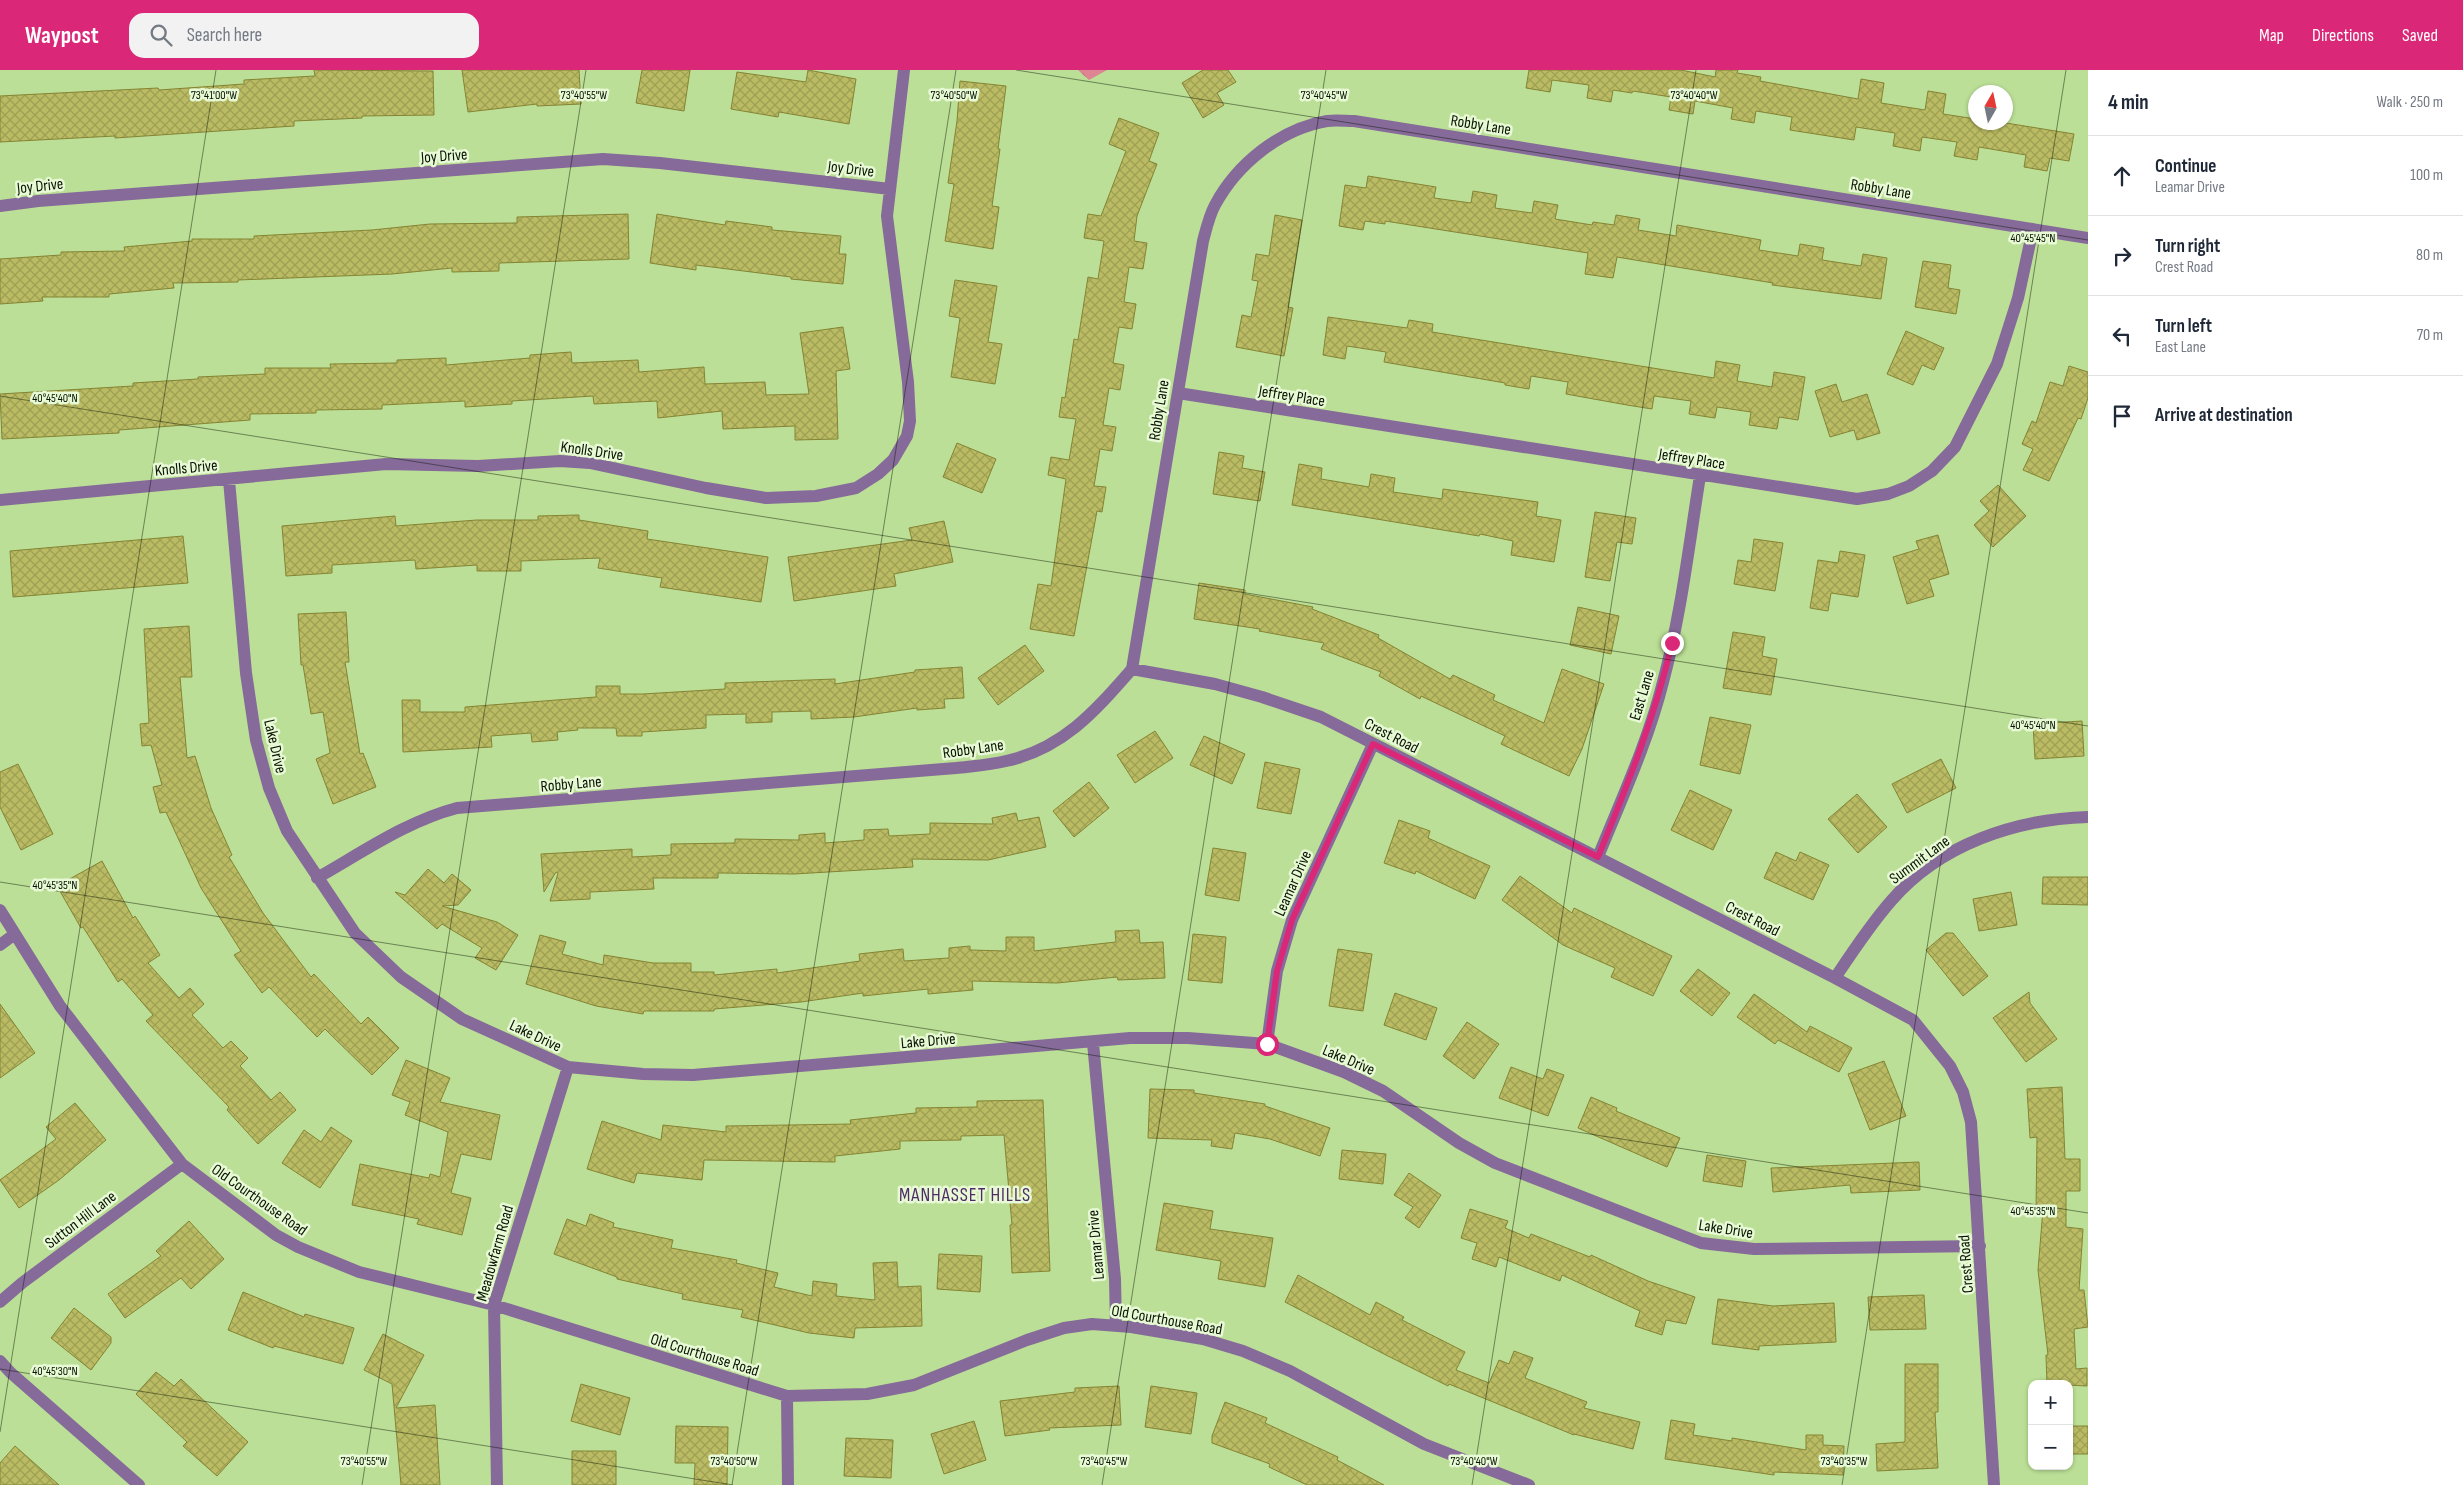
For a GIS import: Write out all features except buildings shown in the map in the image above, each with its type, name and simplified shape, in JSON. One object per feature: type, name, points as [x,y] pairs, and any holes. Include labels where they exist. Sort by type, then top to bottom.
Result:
[{"type":"street","name":"Knolls Drive","points":[[0,500],[386,464],[478,466],[560,460],[590,463],[706,488],[766,498],[816,496],[856,488],[878,474],[893,460],[906,436],[910,421],[908,382],[887,216],[904,70]]},
{"type":"street","name":"Robby Lane","points":[[318,878],[416,822],[433,814],[457,808],[956,768],[1008,761],[1037,750],[1074,730],[1097,710],[1132,669],[1203,241],[1214,206],[1237,172],[1256,154],[1290,133],[1327,121],[1354,121],[2088,238]]},
{"type":"street","name":"Joy Drive","points":[[0,206],[38,201],[603,159],[680,165],[890,189]]},
{"type":"street","name":"Jeffrey Place","points":[[1178,393],[1856,500],[1888,494],[1909,486],[1932,471],[1955,447],[1997,364],[2018,298],[2033,229]]},
{"type":"street","name":"East Lane","points":[[1598,857],[1642,749],[1663,684],[1672,643],[1700,476]]},
{"type":"street","name":"Lake Drive","points":[[229,480],[246,673],[256,740],[269,788],[287,831],[355,933],[401,977],[462,1019],[568,1067],[643,1074],[693,1075],[1130,1038],[1188,1038],[1267,1044],[1344,1072],[1383,1091],[1459,1143],[1495,1163],[1701,1243],[1754,1250],[1980,1246]]},
{"type":"street","name":"Crest Road","points":[[1132,669],[1215,684],[1262,696],[1321,717],[1836,978],[1914,1020],[1950,1066],[1962,1092],[1971,1122],[1994,1485]]},
{"type":"street","name":"Leamar Drive","points":[[1267,1044],[1277,971],[1292,920],[1373,744]]},
{"type":"street","name":"Summit Lane","points":[[1836,978],[1859,941],[1892,900],[1912,880],[1952,852],[1998,831],[2022,824],[2055,818],[2088,817]]},
{"type":"street","name":"Old Courthouse Road","points":[[0,910],[60,1006],[182,1164],[276,1235],[298,1247],[359,1272],[494,1305],[787,1396],[867,1394],[914,1385],[1027,1340],[1064,1328],[1092,1324],[1203,1339],[1243,1351],[1290,1371],[1424,1444],[1494,1479],[1529,1485]]},
{"type":"street","points":[[0,945],[15,934]]},
{"type":"street","name":"Leamar Drive","points":[[1093,1042],[1115,1279],[1116,1326]]},
{"type":"street","name":"Meadowfarm Road","points":[[497,1485],[494,1305],[568,1067]]},
{"type":"street","name":"Sutton Hill Lane","points":[[0,1302],[22,1283],[182,1164]]},
{"type":"street","points":[[0,1361],[11,1373],[139,1485]]},
{"type":"street","points":[[787,1396],[788,1485]]},
{"type":"green space","points":[[1078,70],[1107,70],[1089,80]]},
{"type":"district","name":"MANHASSET HILLS","points":[[965,1194]]},
{"type":"route","points":[[1267,1044],[1277,971],[1292,920],[1373,744],[1598,857],[1642,749],[1663,684],[1672,643]]}]
